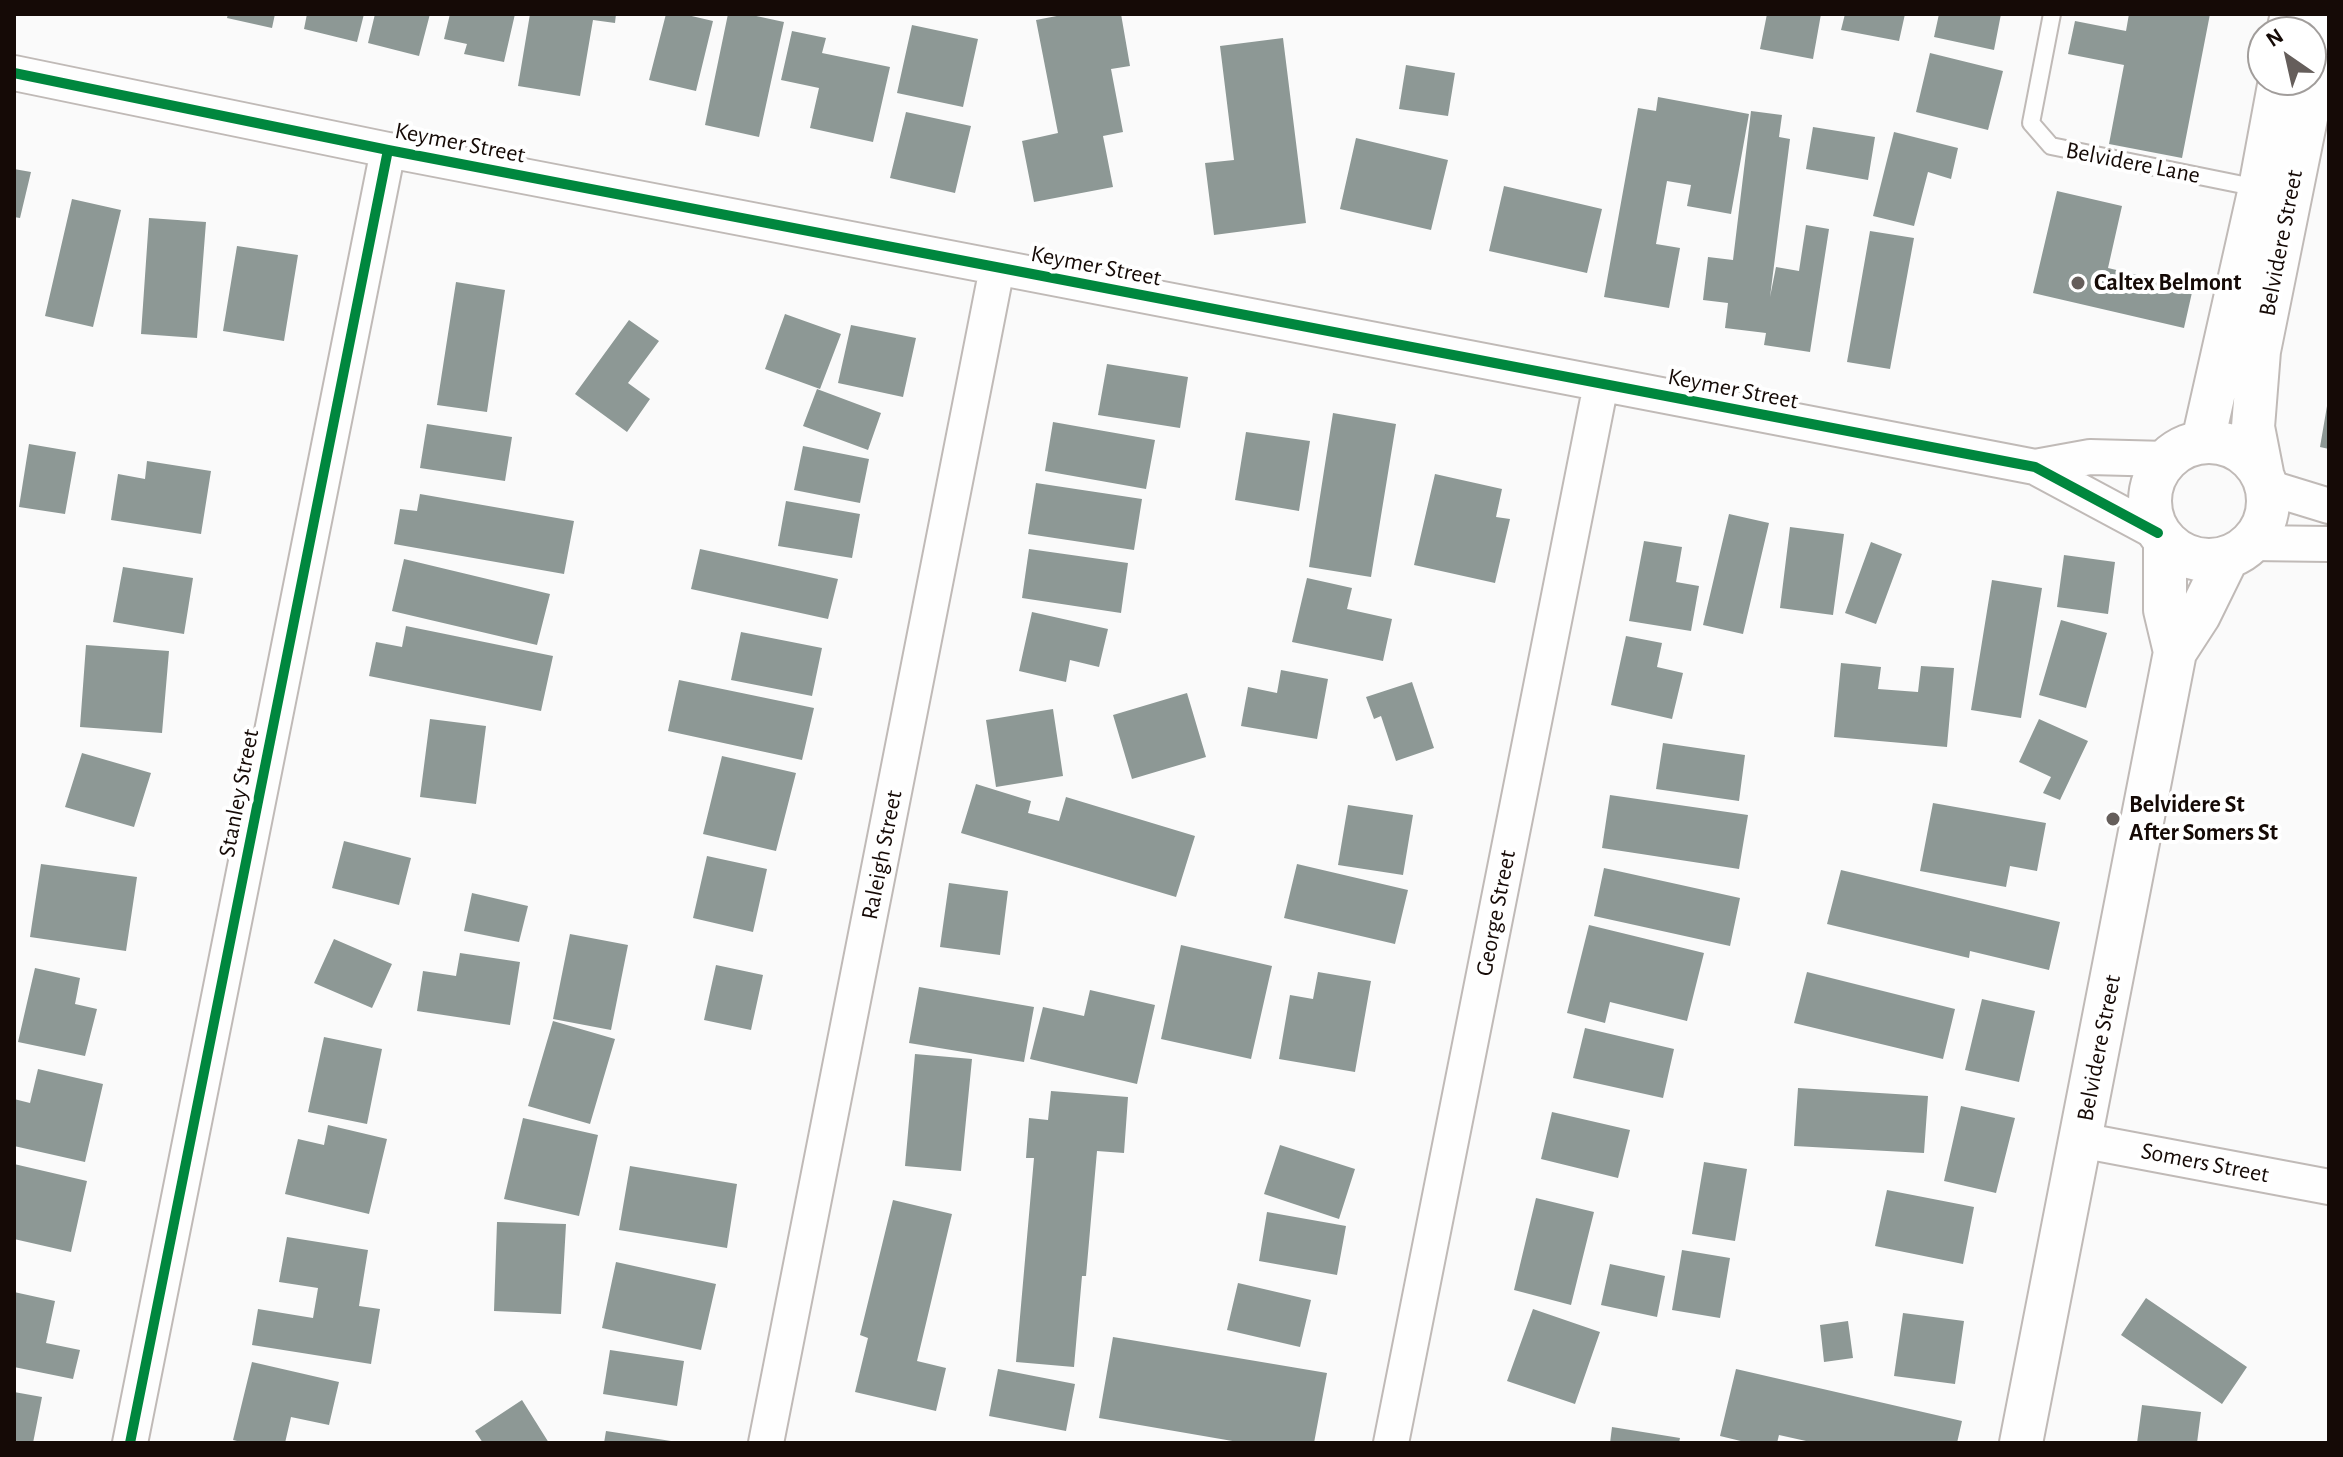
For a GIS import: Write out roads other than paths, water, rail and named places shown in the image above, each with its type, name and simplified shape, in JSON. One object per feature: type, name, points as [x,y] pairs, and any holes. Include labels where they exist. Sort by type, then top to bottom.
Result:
[{"type":"street","name":"Belvidere Street","points":[[2265,480],[2253,427],[2259,351],[2327,14]]},
{"type":"street","name":"Keymer Street","points":[[14,73],[388,150],[2035,467],[2162,538]]},
{"type":"street","name":"Belvidere Street","points":[[2203,441],[2260,188],[2277,96]]},
{"type":"street","name":"Stanley Street","points":[[130,1443],[388,150]]},
{"type":"street","name":"Raleigh Street","points":[[766,1443],[997,268]]},
{"type":"street","name":"George Street","points":[[1391,1443],[1601,384]]},
{"type":"street","points":[[2240,550],[2264,525],[2268,507],[2265,480],[2252,459],[2238,448],[2221,442],[2203,441],[2183,447],[2167,459],[2151,487],[2152,518],[2162,538],[2179,553],[2211,561],[2240,550],[2329,544]]},
{"type":"street","name":"Keymer Street","points":[[2035,467],[2090,457],[2167,459]]},
{"type":"street","points":[[2265,480],[2329,506]]},
{"type":"street","name":"Belvidere Street","points":[[2162,538],[2165,610],[2175,652]]},
{"type":"street","name":"Belvidere Street","points":[[2021,1443],[2175,652],[2240,550]]},
{"type":"street","name":"Somers Street","points":[[2080,1140],[2329,1187]]},
{"type":"lane","name":"Belvidere Lane","points":[[2052,14],[2031,123],[2051,146],[2260,188]]},
{"type":"place","name":"Caltex Belmont","points":[[2078,283]]},
{"type":"place","name":"Belvidere St After Somers St","points":[[2113,819]]}]
